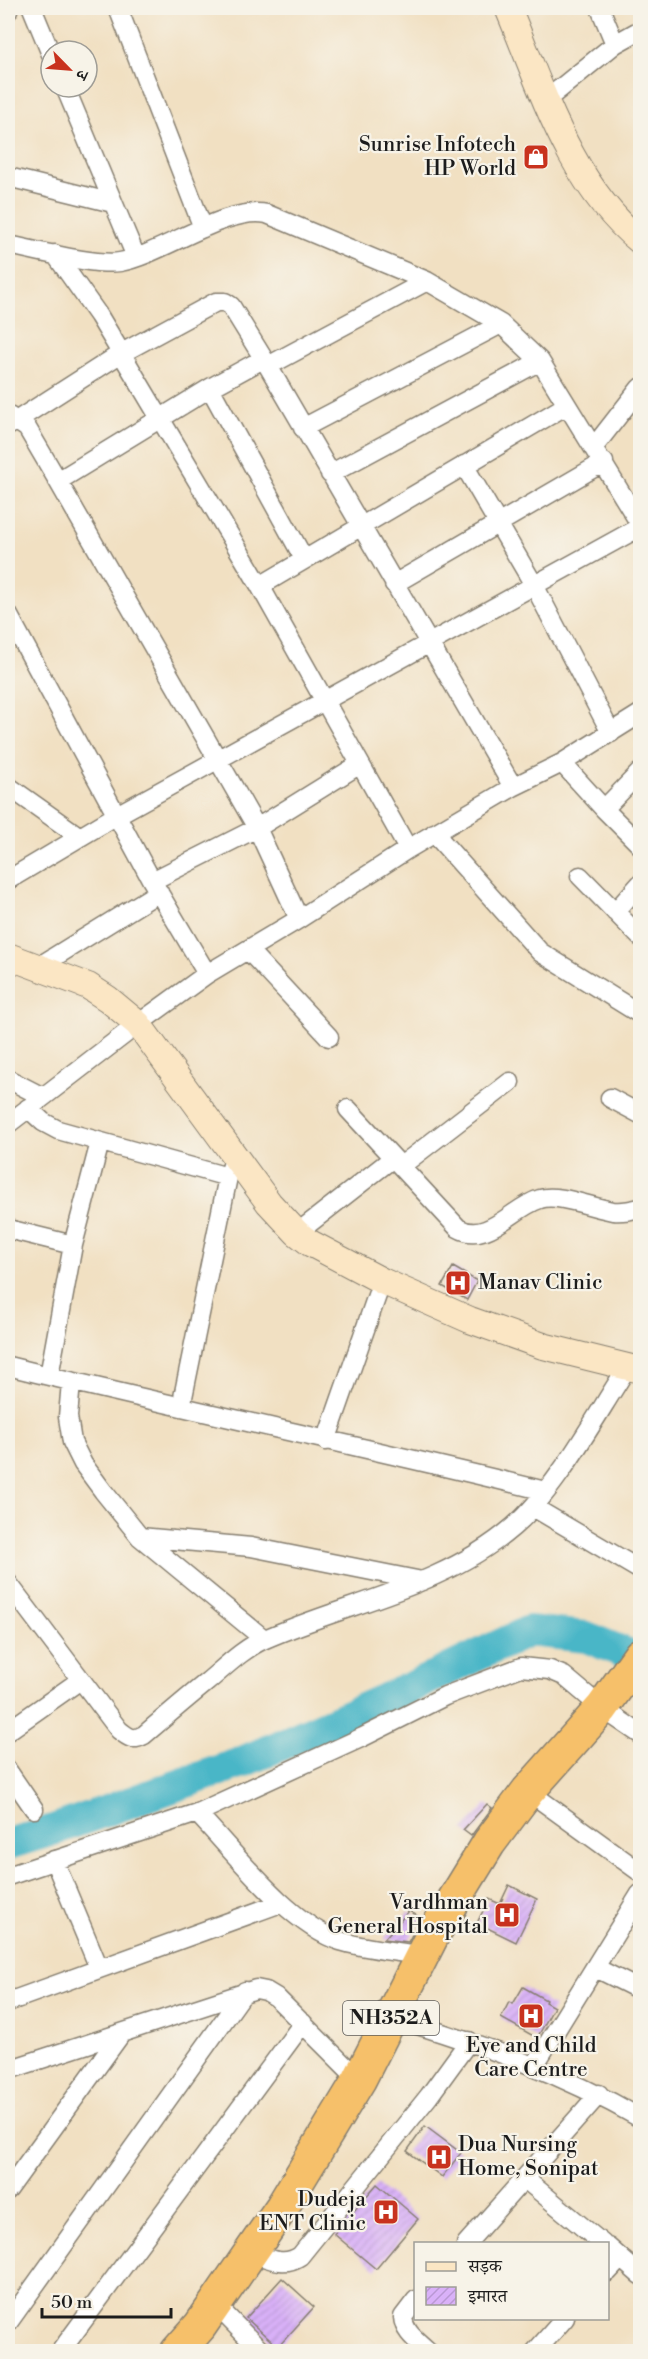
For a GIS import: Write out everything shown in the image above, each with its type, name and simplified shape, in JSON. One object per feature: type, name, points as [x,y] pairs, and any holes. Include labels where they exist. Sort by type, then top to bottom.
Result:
[{"type":"highway","name":"NH352A","points":[[177,2352],[200,2326],[282,2207],[359,2080],[422,1956],[489,1843],[528,1791],[608,1699],[640,1655]]},
{"type":"street","points":[[32,8],[45,39]]},
{"type":"street","points":[[118,8],[203,228]]},
{"type":"street","points":[[508,8],[546,100],[578,168],[622,226],[640,242]]},
{"type":"street","points":[[600,8],[615,44]]},
{"type":"street","points":[[546,100],[615,44],[640,30]]},
{"type":"street","points":[[70,99],[136,257]]},
{"type":"street","points":[[8,177],[113,202]]},
{"type":"street","points":[[8,245],[104,262],[121,262],[203,228],[255,212],[267,214],[427,281],[501,324],[540,361],[599,454],[640,526],[430,645],[117,815],[8,880]]},
{"type":"street","points":[[55,254],[99,316],[159,420],[260,585],[408,849]]},
{"type":"street","points":[[58,481],[210,388],[427,281]]},
{"type":"street","points":[[11,421],[120,354],[221,301],[231,306],[266,362],[513,787]]},
{"type":"street","points":[[303,428],[501,324]]},
{"type":"street","points":[[330,474],[540,361]]},
{"type":"street","points":[[210,388],[304,559]]},
{"type":"street","points":[[394,584],[496,524],[599,454],[640,388]]},
{"type":"street","points":[[260,585],[567,405]]},
{"type":"street","points":[[11,421],[27,428],[58,481],[257,828],[299,919]]},
{"type":"street","points":[[464,465],[496,524],[534,585],[611,732]]},
{"type":"street","points":[[8,614],[156,887],[207,974]]},
{"type":"street","points":[[8,1124],[207,974],[299,919],[408,849],[513,787],[562,763],[640,714]]},
{"type":"street","points":[[562,763],[640,845]]},
{"type":"street","points":[[38,967],[156,887],[360,764]]},
{"type":"street","points":[[604,809],[640,772]]},
{"type":"street","points":[[8,786],[80,837]]},
{"type":"street","points":[[434,834],[540,952],[640,1014]]},
{"type":"street","points":[[579,876],[640,937]]},
{"type":"street","points":[[615,912],[640,884]]},
{"type":"street","points":[[248,950],[329,1037]]},
{"type":"street","points":[[8,956],[87,986],[108,999],[138,1024],[232,1167],[297,1233],[326,1253],[470,1320],[543,1347],[634,1369],[533,1507],[513,1526],[474,1555],[423,1581],[264,1640],[230,1662],[137,1739],[128,1737],[119,1730],[8,1583]]},
{"type":"street","points":[[8,1079],[43,1097]]},
{"type":"street","points":[[297,1233],[510,1082]]},
{"type":"street","points":[[610,1098],[640,1114]]},
{"type":"street","points":[[28,1108],[51,1127],[100,1142],[232,1167]]},
{"type":"street","points":[[348,1108],[458,1228],[473,1234],[487,1230],[531,1203],[550,1197],[615,1211],[640,1208]]},
{"type":"street","points":[[49,1376],[73,1245],[100,1142]]},
{"type":"street","points":[[181,1407],[232,1167]]},
{"type":"street","points":[[8,1229],[73,1245]]},
{"type":"street","points":[[326,1441],[382,1281]]},
{"type":"street","points":[[8,1366],[545,1491]]},
{"type":"street","points":[[71,1382],[68,1417],[72,1442],[82,1464],[140,1537],[264,1640]]},
{"type":"street","points":[[533,1507],[640,1570]]},
{"type":"street","points":[[140,1537],[251,1547],[423,1581]]},
{"type":"street","points":[[8,1876],[197,1813],[363,1737],[445,1696],[521,1666],[550,1670],[608,1699],[640,1734]]},
{"type":"street","points":[[8,1731],[80,1681]]},
{"type":"street","points":[[8,1771],[34,1809]]},
{"type":"street","points":[[528,1791],[640,1872]]},
{"type":"street","points":[[197,1813],[281,1903],[313,1928],[341,1941],[422,1956]]},
{"type":"street","points":[[54,1860],[99,1968]]},
{"type":"street","points":[[534,2066],[640,1894]]},
{"type":"street","points":[[8,2002],[281,1903]]},
{"type":"street","points":[[596,1968],[640,1990]]},
{"type":"street","points":[[8,2070],[256,1989],[266,1991],[276,1997],[359,2080]]},
{"type":"street","points":[[8,2323],[245,1991]]},
{"type":"street","points":[[391,2017],[469,2041],[534,2066],[599,2094],[640,2118]]},
{"type":"street","points":[[60,2352],[303,2023]]},
{"type":"street","points":[[8,2188],[121,2034]]},
{"type":"street","points":[[251,2253],[284,2262],[292,2262],[300,2256],[429,2096],[469,2041]]},
{"type":"street","points":[[468,2242],[599,2094]]},
{"type":"street","points":[[525,2179],[601,2242]]},
{"type":"street","points":[[609,2269],[614,2252],[640,2275]]},
{"type":"street","points":[[414,2303],[403,2317],[403,2325],[408,2333],[429,2352]]},
{"type":"street","points":[[215,2304],[262,2352]]},
{"type":"street","points":[[534,2352],[564,2320]]},
{"type":"building","points":[[453,1267],[477,1281],[467,1300],[442,1286]]},
{"type":"building","points":[[487,1804],[492,1808],[471,1836],[463,1830]]},
{"type":"building","points":[[509,1885],[537,1899],[516,1942],[477,1923],[489,1899],[500,1904]]},
{"type":"building","points":[[409,1911],[421,1918],[408,1942],[384,1939]]},
{"type":"building","points":[[523,1987],[554,2007],[537,2038],[501,2018],[509,2002],[513,2004]]},
{"type":"building","points":[[425,2126],[461,2153],[442,2177],[407,2151]]},
{"type":"building","points":[[377,2184],[418,2219],[376,2269],[334,2234]]},
{"type":"building","points":[[282,2278],[314,2307],[278,2347],[246,2318]]},
{"type":"waterway","points":[[8,1844],[240,1763],[412,1687],[529,1631],[586,1637],[640,1659]]},
{"type":"place","name":"Sunrise Infotech HP World","points":[[536,157]]},
{"type":"place","name":"Manav Clinic","points":[[458,1283]]},
{"type":"place","name":"Vardhman General Hospital","points":[[507,1915]]},
{"type":"place","name":"Eye and Child Care Centre","points":[[531,2016]]},
{"type":"place","name":"Dua Nursing Home, Sonipat","points":[[439,2157]]},
{"type":"place","name":"Dudeja ENT Clinic","points":[[386,2212]]}]
